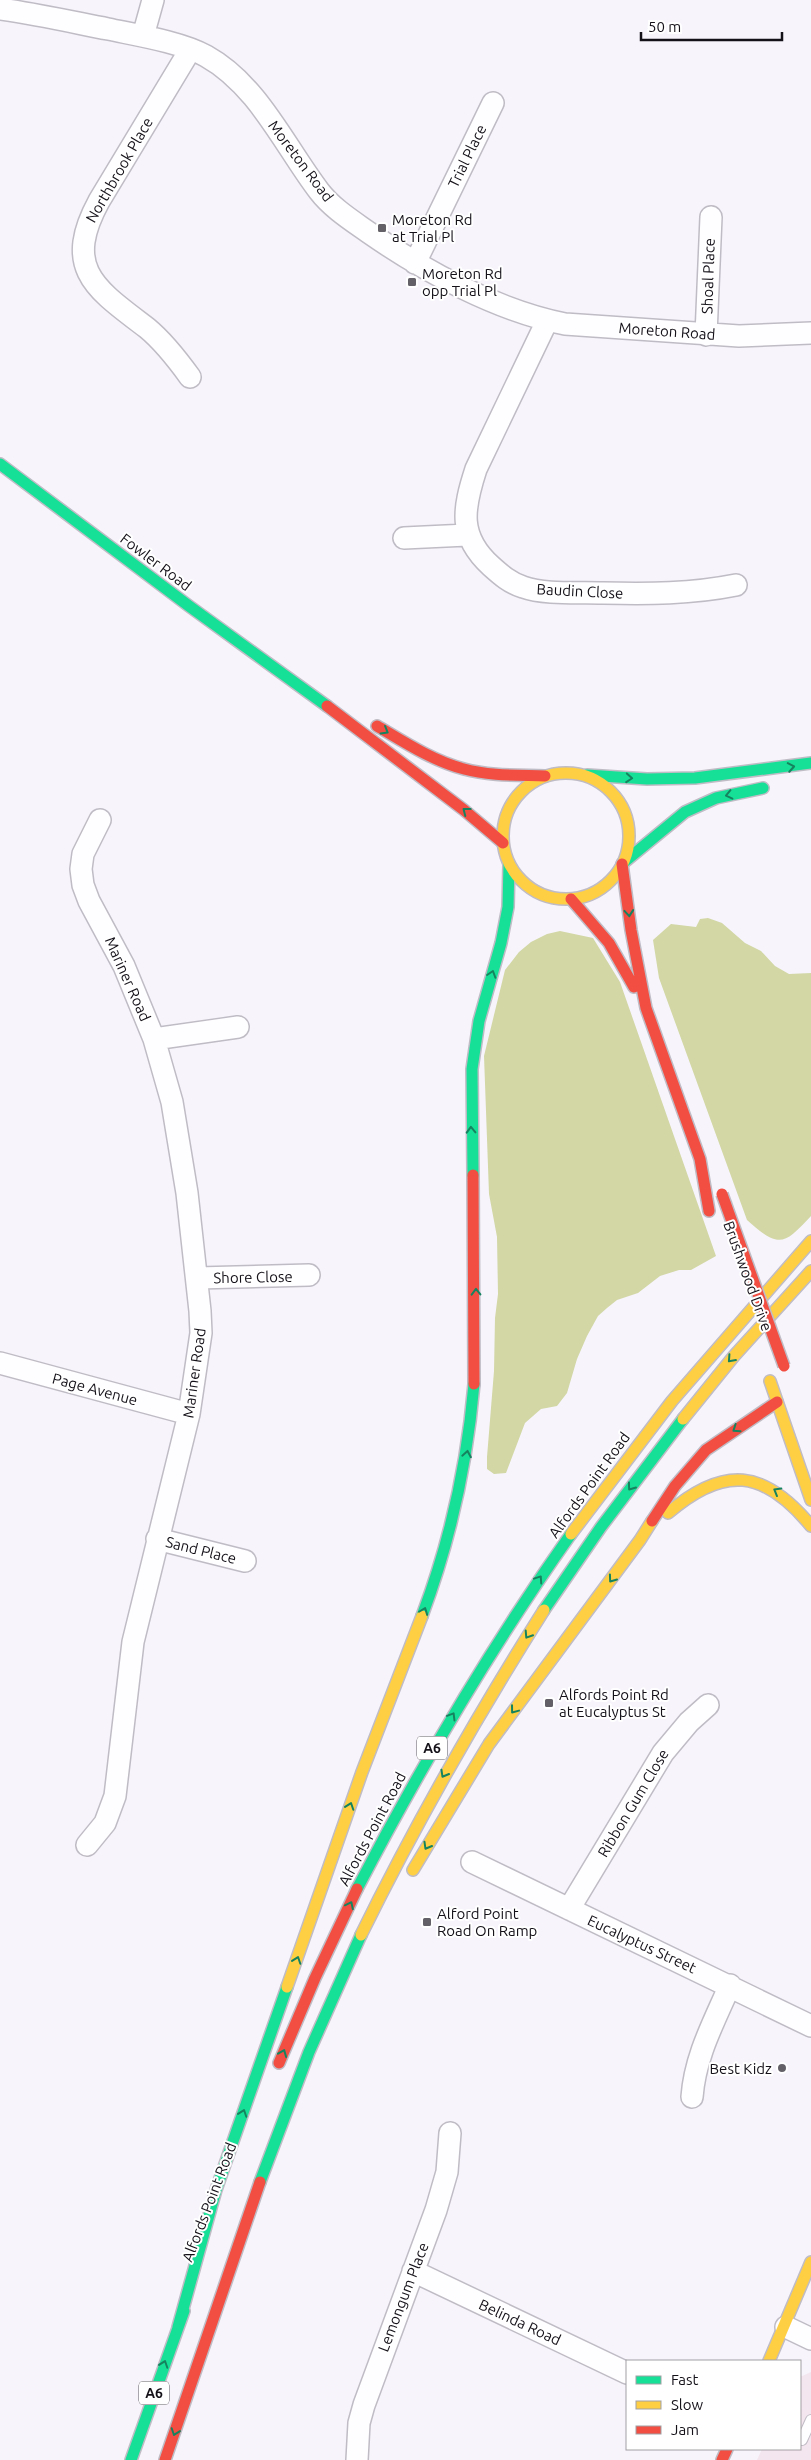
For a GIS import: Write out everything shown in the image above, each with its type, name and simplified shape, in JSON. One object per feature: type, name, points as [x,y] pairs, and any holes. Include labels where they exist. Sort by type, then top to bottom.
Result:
[{"type":"main road","name":"Fowler Road","points":[[0,464],[188,606],[296,682],[464,810],[503,843]]},
{"type":"main road","name":"Fowler Road","points":[[296,682],[424,753],[454,766],[500,775],[545,776]]},
{"type":"main road","points":[[178,2327],[216,2190],[366,1763],[436,1579],[456,1510],[469,1442],[476,1373],[470,1099],[472,1068],[479,1021],[501,943],[508,907],[509,864],[503,843],[504,822],[512,802],[526,786],[545,776],[563,773],[656,779],[689,778],[759,772],[811,764]]},
{"type":"main road","points":[[581,774],[596,780],[608,789],[619,801],[626,815],[629,830],[628,846],[623,864]]},
{"type":"main road","points":[[509,864],[520,880],[535,891],[552,898],[571,899],[592,894],[610,882],[623,864],[685,812],[716,798],[772,786]]},
{"type":"main road","name":"Brushwood Drive","points":[[623,864],[631,930],[646,1008],[700,1159],[710,1215]]},
{"type":"main road","name":"Brushwood Drive","points":[[571,899],[609,943],[646,1008]]},
{"type":"main road","name":"Brushwood Drive","points":[[700,1159],[722,1194],[784,1366],[786,1380],[777,1402]]},
{"type":"main road","name":"Alfords Point Road","points":[[274,2074],[328,1948],[372,1858],[425,1760],[482,1666],[547,1567],[629,1456],[717,1347],[811,1241]]},
{"type":"main road","name":"A6","points":[[165,2460],[209,2336],[249,2209],[309,2051],[369,1918],[442,1777],[528,1635],[633,1484],[726,1365],[811,1271]]},
{"type":"main road","name":"Brushwood Drive","points":[[741,1300],[757,1345]]},
{"type":"main road","points":[[768,1376],[811,1500]]},
{"type":"main road","points":[[408,1880],[489,1744],[640,1540],[661,1505],[693,1463],[718,1441],[777,1402]]},
{"type":"main road","points":[[640,1540],[688,1494],[714,1482],[727,1479],[752,1480],[774,1489],[796,1505],[811,1526]]},
{"type":"main road","points":[[278,2167],[285,2150]]},
{"type":"main road","points":[[209,2336],[262,2212]]},
{"type":"main road","name":"Alfords Point Road","points":[[131,2460],[178,2327],[222,2213]]},
{"type":"main road","points":[[770,2360],[786,2327],[811,2262]]},
{"type":"street","points":[[143,36],[153,0]]},
{"type":"street","name":"Moreton Road","points":[[0,9],[143,36],[205,55],[245,87],[320,192],[338,210],[416,263],[442,278],[547,321],[706,335],[772,336],[811,333]]},
{"type":"street","name":"Northbrook Place","points":[[190,50],[94,210],[85,231],[82,246],[85,262],[92,280],[104,295],[164,344],[190,377]]},
{"type":"street","name":"Trial Place","points":[[416,263],[493,103]]},
{"type":"street","name":"Shoal Place","points":[[706,335],[711,217]]},
{"type":"street","points":[[404,538],[467,535],[468,494],[476,469],[547,321]]},
{"type":"street","name":"Baudin Close","points":[[467,535],[485,561],[507,580],[534,590],[671,594],[699,592],[736,585]]},
{"type":"street","name":"Mariner Road","points":[[88,1845],[105,1823],[115,1796],[133,1642],[189,1414],[201,1333],[197,1278],[177,1128],[154,1039],[124,966],[89,901],[83,886],[80,869],[83,854],[100,820]]},
{"type":"street","points":[[154,1039],[238,1027]]},
{"type":"street","name":"Shore Close","points":[[197,1278],[309,1275]]},
{"type":"street","name":"Page Avenue","points":[[0,1363],[189,1414]]},
{"type":"street","name":"Sand Place","points":[[157,1539],[245,1561]]},
{"type":"street","name":"Ribbon Gum Close","points":[[569,1909],[663,1752],[689,1722],[708,1705]]},
{"type":"street","name":"Eucalyptus Street","points":[[472,1862],[730,1985],[811,2026]]},
{"type":"street","points":[[692,2097],[694,2072],[730,1985]]},
{"type":"street","name":"Lemongum Place","points":[[356,2460],[359,2423],[364,2405],[442,2192],[447,2172],[450,2134]]},
{"type":"street","name":"Belinda Road","points":[[413,2271],[626,2373]]},
{"type":"street","points":[[786,2327],[811,2339]]},
{"type":"lane","points":[[802,2440],[811,2420]]},
{"type":"shaded area","points":[[811,2372],[811,2460],[757,2460],[762,2450],[801,2450],[801,2377]]},
{"type":"green space","points":[[708,918],[722,923],[745,943],[761,951],[775,966],[789,974],[811,973],[811,1216],[794,1233],[781,1240],[767,1236],[747,1220],[659,978],[653,940],[671,924],[696,927],[700,919]]},
{"type":"green space","points":[[560,931],[593,938],[620,982],[716,1256],[691,1270],[679,1270],[660,1276],[638,1293],[617,1300],[598,1316],[577,1359],[567,1393],[557,1406],[541,1409],[525,1423],[506,1473],[494,1474],[487,1469],[487,1457],[498,1294],[497,1237],[489,1194],[484,1056],[505,970],[519,952],[531,942],[547,934]]},
{"type":"traffic: fast","points":[[0,464],[189,606],[327,706]]},
{"type":"traffic: fast","points":[[587,775],[647,779],[695,778],[811,763]]},
{"type":"traffic: fast","points":[[623,863],[685,812],[716,798],[763,788]]},
{"type":"traffic: fast","points":[[473,1175],[472,1069],[479,1021],[501,943],[508,907],[509,864]]},
{"type":"traffic: fast","points":[[422,1616],[441,1559],[456,1502],[467,1444],[474,1384]]},
{"type":"traffic: fast","points":[[544,1610],[601,1527],[683,1419]]},
{"type":"traffic: fast","points":[[357,1889],[406,1798],[458,1708],[513,1620],[571,1534]]},
{"type":"traffic: fast","points":[[260,2182],[309,2052],[361,1935]]},
{"type":"traffic: fast","points":[[178,2327],[216,2190],[287,1987]]},
{"type":"traffic: fast","points":[[131,2460],[184,2311]]},
{"type":"traffic: slow","points":[[566,773],[590,778],[611,791],[624,812],[629,836],[624,860],[611,881],[590,894],[566,899],[542,894],[521,881],[508,860],[503,836],[508,812],[521,791],[542,778],[566,773]]},
{"type":"traffic: slow","points":[[571,1534],[672,1401],[811,1241]]},
{"type":"traffic: slow","points":[[683,1419],[734,1356],[811,1271]]},
{"type":"traffic: slow","points":[[770,1381],[811,1500]]},
{"type":"traffic: slow","points":[[668,1513],[688,1497],[707,1487],[725,1481],[743,1480],[760,1484],[777,1493],[794,1507],[811,1526]]},
{"type":"traffic: slow","points":[[413,1870],[489,1744],[640,1540],[652,1521]]},
{"type":"traffic: slow","points":[[361,1935],[403,1852],[448,1770],[544,1610]]},
{"type":"traffic: slow","points":[[287,1987],[362,1772],[422,1616]]},
{"type":"traffic: slow","points":[[769,2360],[811,2262]]},
{"type":"traffic: jam","points":[[327,706],[464,810],[503,843]]},
{"type":"traffic: jam","points":[[377,726],[408,745],[452,766],[494,774],[545,776]]},
{"type":"traffic: jam","points":[[622,864],[631,930],[646,1008],[700,1159],[709,1211]]},
{"type":"traffic: jam","points":[[571,899],[609,943],[634,987]]},
{"type":"traffic: jam","points":[[473,1175],[474,1384]]},
{"type":"traffic: jam","points":[[722,1194],[784,1366]]},
{"type":"traffic: jam","points":[[652,1521],[675,1486],[706,1450],[777,1402]]},
{"type":"traffic: jam","points":[[279,2063],[315,1978],[357,1889]]},
{"type":"traffic: jam","points":[[165,2460],[260,2182]]},
{"type":"traffic: jam","points":[[722,2460],[727,2450]]},
{"type":"place","name":"Moreton Rd at Trial Pl","points":[[382,228]]},
{"type":"place","name":"Moreton Rd opp Trial Pl","points":[[412,282]]},
{"type":"place","name":"Alfords Point Rd at Eucalyptus St","points":[[549,1703]]},
{"type":"place","name":"Alford Point Road On Ramp","points":[[427,1922]]},
{"type":"place","name":"Best Kidz","points":[[782,2068]]}]
